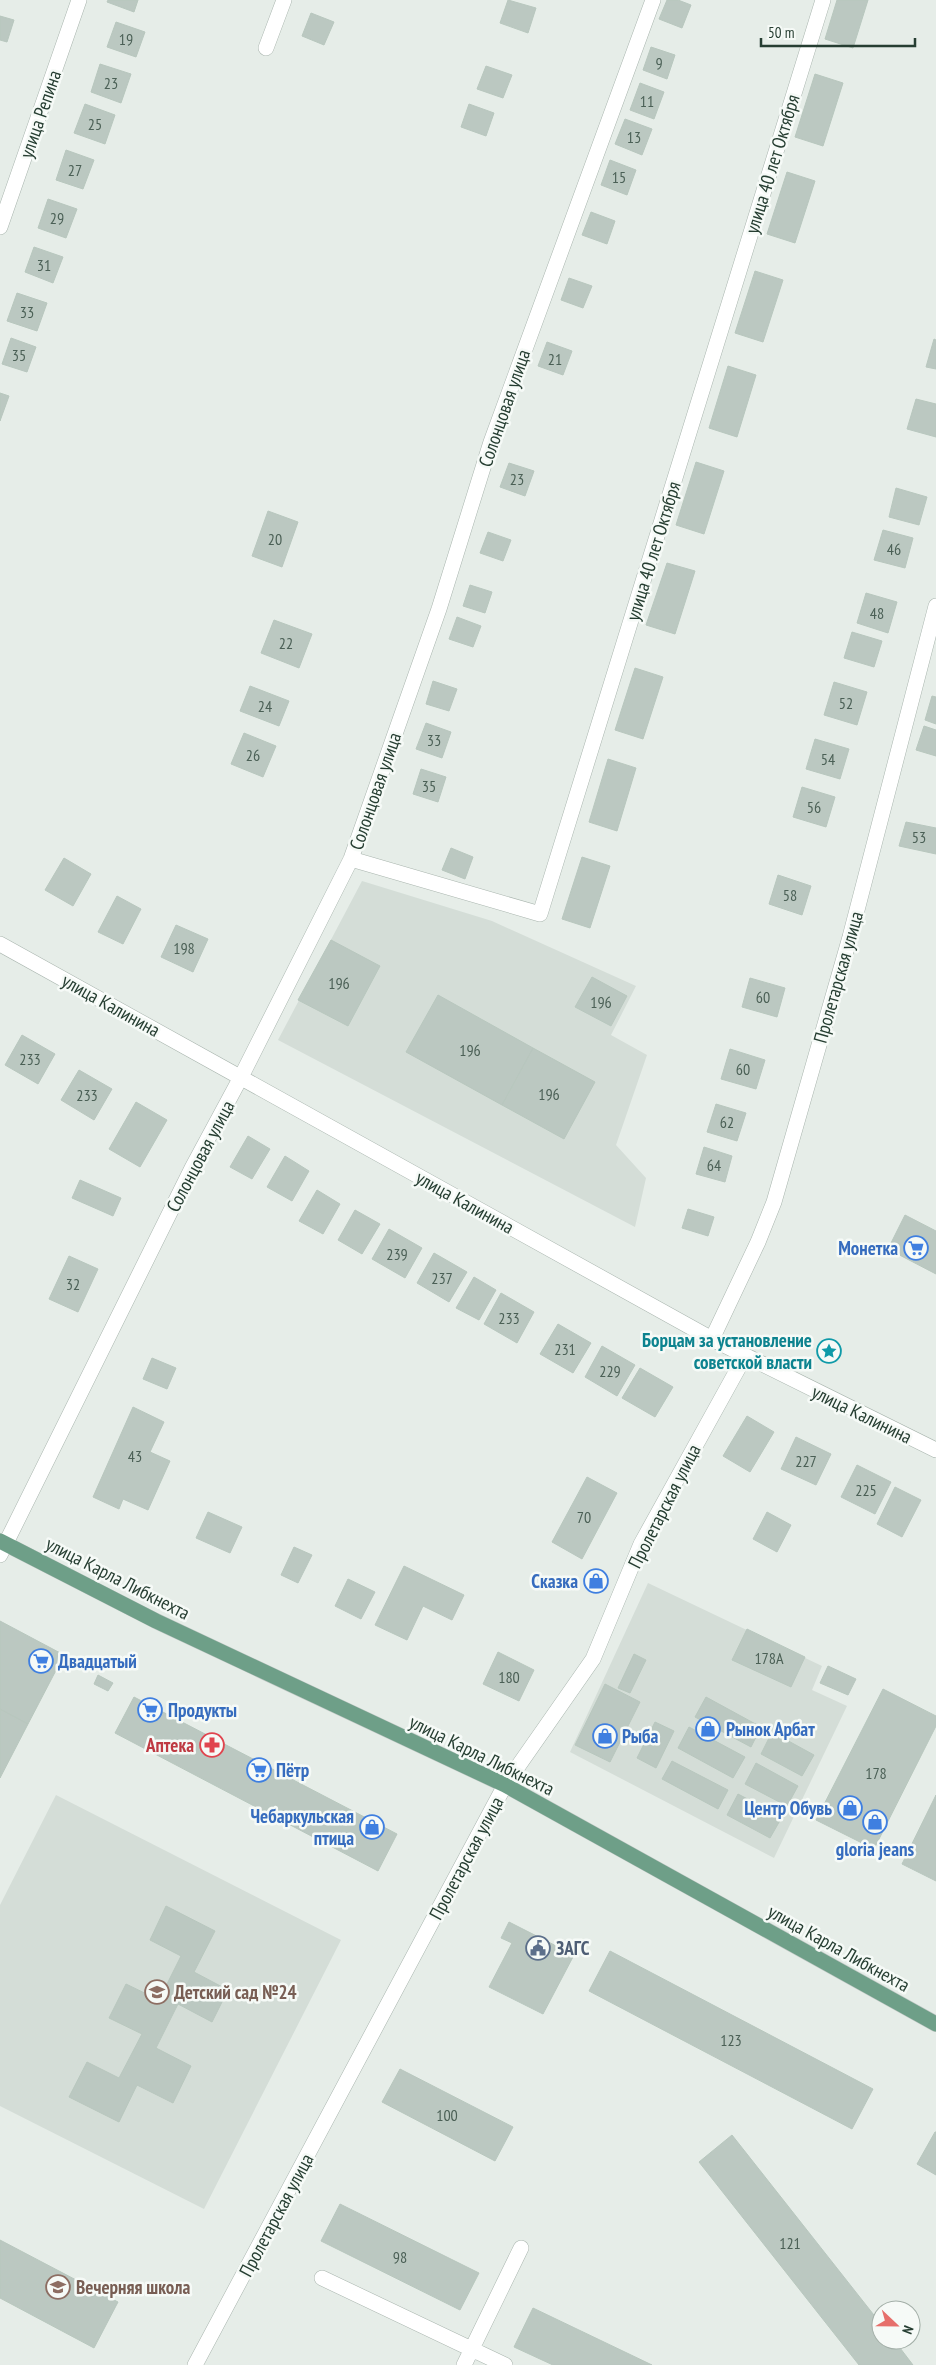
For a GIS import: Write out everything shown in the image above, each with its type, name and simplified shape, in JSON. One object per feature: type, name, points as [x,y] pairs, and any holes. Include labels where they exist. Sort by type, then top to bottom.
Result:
[{"type":"main road","name":"улица Карла Либкнехта","points":[[2,1547],[504,1785],[936,2024]]},
{"type":"street","name":"улица Репина","points":[[0,228],[79,0]]},
{"type":"street","points":[[266,48],[284,0]]},
{"type":"street","name":"Солонцовая улица","points":[[2,1547],[192,1168],[242,1077],[351,859],[439,608],[491,442],[653,0]]},
{"type":"street","name":"улица 40 лет Октября","points":[[351,859],[540,914],[823,0]]},
{"type":"street","name":"Пролетарская улица","points":[[712,1339],[758,1242],[774,1202],[850,938],[936,606]]},
{"type":"street","name":"улица Калинина","points":[[0,944],[712,1339],[936,1450]]},
{"type":"street","name":"Пролетарская улица","points":[[195,2365],[504,1785],[593,1659],[641,1544],[744,1356]]},
{"type":"street","points":[[464,2365],[521,2248]]},
{"type":"street","points":[[322,2278],[505,2365]]},
{"type":"shaded area","points":[[362,881],[492,921],[636,986],[611,1035],[647,1055],[616,1145],[646,1178],[635,1227],[278,1040]]},
{"type":"shaded area","name":"Рынок Арбат","points":[[648,1583],[822,1666],[812,1690],[847,1706],[774,1858],[570,1752]]},
{"type":"shaded area","name":"Детский сад №24","points":[[56,1795],[341,1940],[204,2209],[0,2106],[0,1905]]},
{"type":"building","points":[[108,0],[138,0],[134,12],[107,2]]},
{"type":"building","points":[[508,0],[536,8],[528,33],[500,23]]},
{"type":"building","points":[[667,0],[678,0],[691,5],[682,28],[659,19]]},
{"type":"building","points":[[837,0],[868,0],[853,48],[825,39]]},
{"type":"building","points":[[311,13],[334,22],[324,45],[302,36]]},
{"type":"building","points":[[0,16],[14,20],[7,42],[0,40]]},
{"type":"building","points":[[116,22],[145,32],[136,57],[107,47]]},
{"type":"building","points":[[651,47],[675,55],[667,79],[643,70]]},
{"type":"building","points":[[100,64],[131,74],[121,103],[91,92]]},
{"type":"building","points":[[486,66],[512,75],[503,98],[477,89]]},
{"type":"building","points":[[815,74],[843,83],[823,146],[795,137]]},
{"type":"building","points":[[640,83],[664,92],[654,119],[630,110]]},
{"type":"building","points":[[85,104],[115,115],[105,144],[74,133]]},
{"type":"building","points":[[469,104],[494,113],[486,136],[461,127]]},
{"type":"building","points":[[625,119],[652,129],[642,155],[615,144]]},
{"type":"building","points":[[66,150],[94,160],[83,189],[56,180]]},
{"type":"building","points":[[610,160],[636,170],[627,195],[601,185]]},
{"type":"building","points":[[787,172],[815,181],[795,243],[767,234]]},
{"type":"building","points":[[48,199],[77,209],[66,238],[38,228]]},
{"type":"building","points":[[591,212],[615,221],[607,244],[582,235]]},
{"type":"building","points":[[34,247],[63,257],[53,283],[25,272]]},
{"type":"building","points":[[755,271],[783,280],[763,342],[735,333]]},
{"type":"building","points":[[569,278],[592,286],[583,308],[561,300]]},
{"type":"building","points":[[17,293],[47,303],[37,331],[7,321]]},
{"type":"building","points":[[11,338],[36,347],[27,372],[2,364]]},
{"type":"building","points":[[934,339],[936,340],[936,369],[926,367]]},
{"type":"building","points":[[547,342],[572,351],[563,375],[538,366]]},
{"type":"building","points":[[728,366],[756,375],[737,437],[709,428]]},
{"type":"building","points":[[0,393],[9,396],[0,421]]},
{"type":"building","points":[[916,399],[936,404],[936,437],[907,429]]},
{"type":"building","points":[[696,462],[724,471],[704,534],[676,525]]},
{"type":"building","points":[[509,463],[534,471],[525,496],[500,487]]},
{"type":"building","points":[[896,488],[927,497],[919,525],[889,517]]},
{"type":"building","points":[[268,511],[298,522],[282,567],[252,556]]},
{"type":"building","points":[[883,530],[913,538],[905,568],[874,560]]},
{"type":"building","points":[[488,532],[511,540],[503,561],[480,553]]},
{"type":"building","points":[[667,563],[695,571],[675,634],[646,625]]},
{"type":"building","points":[[470,585],[492,592],[485,613],[463,606]]},
{"type":"building","points":[[866,593],[897,602],[888,633],[857,623]]},
{"type":"building","points":[[457,617],[481,626],[473,647],[449,639]]},
{"type":"building","points":[[274,620],[312,634],[299,668],[261,653]]},
{"type":"building","points":[[852,632],[882,641],[874,667],[844,658]]},
{"type":"building","points":[[635,668],[663,677],[643,739],[615,730]]},
{"type":"building","points":[[433,681],[457,689],[449,711],[426,704]]},
{"type":"building","points":[[834,682],[867,692],[857,725],[824,715]]},
{"type":"building","points":[[250,686],[289,701],[279,726],[240,711]]},
{"type":"building","points":[[932,696],[936,697],[936,724],[925,720]]},
{"type":"building","points":[[426,723],[451,732],[442,758],[416,749]]},
{"type":"building","points":[[924,726],[936,730],[936,756],[916,750]]},
{"type":"building","points":[[244,733],[276,746],[263,777],[231,764]]},
{"type":"building","points":[[815,739],[849,749],[840,779],[806,769]]},
{"type":"building","points":[[608,759],[636,768],[617,831],[589,822]]},
{"type":"building","points":[[421,769],[446,777],[438,802],[413,794]]},
{"type":"building","points":[[802,787],[835,797],[826,827],[793,817]]},
{"type":"building","points":[[906,822],[936,828],[936,854],[899,846]]},
{"type":"building","points":[[451,848],[473,857],[465,879],[442,870]]},
{"type":"building","points":[[582,857],[610,866],[590,928],[562,919]]},
{"type":"building","points":[[64,858],[91,874],[73,906],[45,890]]},
{"type":"building","points":[[778,875],[811,886],[802,915],[769,904]]},
{"type":"building","points":[[117,896],[141,909],[123,944],[98,932]]},
{"type":"building","points":[[176,925],[208,939],[193,972],[161,957]]},
{"type":"building","points":[[331,940],[380,966],[348,1026],[298,1000]]},
{"type":"building","points":[[592,977],[627,996],[611,1026],[575,1007]]},
{"type":"building","points":[[750,978],[785,988],[777,1017],[742,1007]]},
{"type":"building","points":[[438,995],[533,1048],[502,1105],[406,1052]]},
{"type":"building","points":[[22,1035],[55,1054],[38,1084],[5,1065]]},
{"type":"building","points":[[533,1048],[595,1082],[564,1139],[502,1105]]},
{"type":"building","points":[[730,1049],[765,1060],[756,1089],[721,1079]]},
{"type":"building","points":[[79,1070],[112,1089],[94,1120],[61,1100]]},
{"type":"building","points":[[136,1102],[167,1120],[140,1167],[109,1149]]},
{"type":"building","points":[[716,1104],[746,1113],[737,1141],[707,1132]]},
{"type":"building","points":[[248,1136],[270,1149],[252,1179],[230,1167]]},
{"type":"building","points":[[704,1147],[732,1156],[725,1182],[696,1174]]},
{"type":"building","points":[[285,1156],[309,1171],[292,1201],[267,1187]]},
{"type":"building","points":[[80,1180],[121,1198],[113,1216],[72,1198]]},
{"type":"building","points":[[317,1190],[340,1204],[323,1234],[299,1221]]},
{"type":"building","points":[[688,1209],[714,1217],[708,1236],[682,1228]]},
{"type":"building","points":[[355,1210],[380,1224],[362,1254],[338,1240]]},
{"type":"building","points":[[905,1215],[936,1231],[936,1274],[888,1249]]},
{"type":"building","points":[[389,1229],[422,1248],[405,1278],[372,1259]]},
{"type":"building","points":[[434,1253],[467,1272],[449,1302],[417,1283]]},
{"type":"building","points":[[69,1256],[98,1269],[78,1312],[49,1299]]},
{"type":"building","points":[[474,1277],[496,1290],[479,1320],[456,1308]]},
{"type":"building","points":[[501,1293],[534,1312],[517,1343],[484,1324]]},
{"type":"building","points":[[558,1324],[591,1343],[573,1373],[540,1354]]},
{"type":"building","points":[[602,1346],[635,1365],[617,1396],[585,1377]]},
{"type":"building","points":[[152,1358],[176,1368],[167,1389],[143,1379]]},
{"type":"building","points":[[640,1368],[673,1387],[655,1417],[622,1398]]},
{"type":"building","points":[[133,1407],[164,1422],[150,1452],[170,1461],[148,1510],[123,1499],[119,1509],[93,1497]]},
{"type":"building","points":[[747,1416],[774,1432],[750,1472],[723,1456]]},
{"type":"building","points":[[796,1437],[831,1454],[816,1485],[781,1469]]},
{"type":"building","points":[[857,1465],[891,1482],[875,1514],[841,1497]]},
{"type":"building","points":[[587,1477],[617,1493],[582,1559],[552,1542]]},
{"type":"building","points":[[895,1487],[921,1500],[902,1537],[877,1524]]},
{"type":"building","points":[[208,1512],[242,1527],[230,1553],[196,1538]]},
{"type":"building","points":[[767,1512],[791,1525],[777,1552],[753,1539]]},
{"type":"building","points":[[294,1547],[312,1555],[298,1583],[281,1575]]},
{"type":"building","points":[[404,1566],[464,1595],[452,1620],[423,1606],[407,1640],[375,1625]]},
{"type":"building","points":[[348,1579],[375,1592],[361,1619],[335,1606]]},
{"type":"building","points":[[0,1621],[64,1655],[28,1724],[0,1709]]},
{"type":"building","points":[[747,1629],[805,1657],[791,1687],[732,1660]]},
{"type":"building","points":[[498,1652],[534,1670],[519,1701],[483,1684]]},
{"type":"building","points":[[634,1654],[646,1660],[630,1693],[618,1688]]},
{"type":"building","points":[[828,1666],[856,1679],[848,1695],[820,1683]]},
{"type":"building","points":[[98,1675],[113,1683],[108,1691],[94,1684]]},
{"type":"building","points":[[605,1684],[640,1702],[610,1762],[575,1745]]},
{"type":"building","points":[[883,1689],[936,1716],[936,1726],[874,1849],[816,1820]]},
{"type":"building","points":[[134,1697],[397,1834],[378,1871],[115,1733]]},
{"type":"building","points":[[706,1697],[761,1727],[751,1747],[695,1717]]},
{"type":"building","points":[[0,1709],[28,1724],[0,1778]]},
{"type":"building","points":[[655,1722],[674,1731],[656,1768],[637,1758]]},
{"type":"building","points":[[689,1727],[745,1757],[733,1778],[678,1748]]},
{"type":"building","points":[[772,1732],[814,1755],[802,1776],[761,1754]]},
{"type":"building","points":[[672,1761],[728,1790],[718,1809],[662,1779]]},
{"type":"building","points":[[756,1763],[798,1786],[787,1806],[745,1784]]},
{"type":"building","points":[[738,1794],[782,1817],[770,1838],[727,1815]]},
{"type":"building","points":[[936,1795],[936,1881],[902,1864]]},
{"type":"building","points":[[166,1906],[215,1931],[194,1972],[228,1990],[212,2022],[178,2004],[156,2048],[191,2066],[173,2103],[137,2085],[119,2122],[69,2097],[87,2062],[119,2078],[142,2034],[109,2018],[126,1984],[159,2000],[181,1956],[150,1940]]},
{"type":"building","points":[[509,1922],[574,1955],[543,2014],[489,1987],[512,1943],[501,1938]]},
{"type":"building","points":[[610,1951],[873,2089],[852,2129],[589,1991]]},
{"type":"building","points":[[400,2069],[513,2127],[495,2161],[382,2102]]},
{"type":"building","points":[[936,2132],[936,2175],[917,2164]]},
{"type":"building","points":[[732,2135],[871,2311],[871,2350],[902,2350],[913,2365],[859,2365],[699,2162]]},
{"type":"building","points":[[340,2204],[479,2273],[460,2310],[321,2241]]},
{"type":"building","points":[[0,2240],[118,2302],[94,2348],[0,2298]]},
{"type":"building","points":[[533,2308],[652,2365],[553,2365],[514,2347]]},
{"type":"place","name":"Монетка","points":[[916,1248]]},
{"type":"place","name":"Борцам за установление советской власти","points":[[829,1351]]},
{"type":"place","name":"Сказка","points":[[596,1581]]},
{"type":"place","name":"Двадцатый","points":[[41,1661]]},
{"type":"place","name":"Продукты","points":[[150,1710]]},
{"type":"place","name":"Рынок Арбат","points":[[708,1729]]},
{"type":"place","name":"Рыба","points":[[605,1736]]},
{"type":"place","name":"Аптека","points":[[212,1745]]},
{"type":"place","name":"Пётр","points":[[259,1770]]},
{"type":"place","name":"Центр Обувь","points":[[850,1808]]},
{"type":"place","name":"gloria jeans","points":[[875,1822]]},
{"type":"place","name":"Чебаркульская птица","points":[[372,1827]]},
{"type":"place","name":"ЗАГС","points":[[538,1948]]},
{"type":"place","name":"Детский сад №24","points":[[157,1992]]},
{"type":"place","name":"Вечерняя школа","points":[[58,2287]]}]
